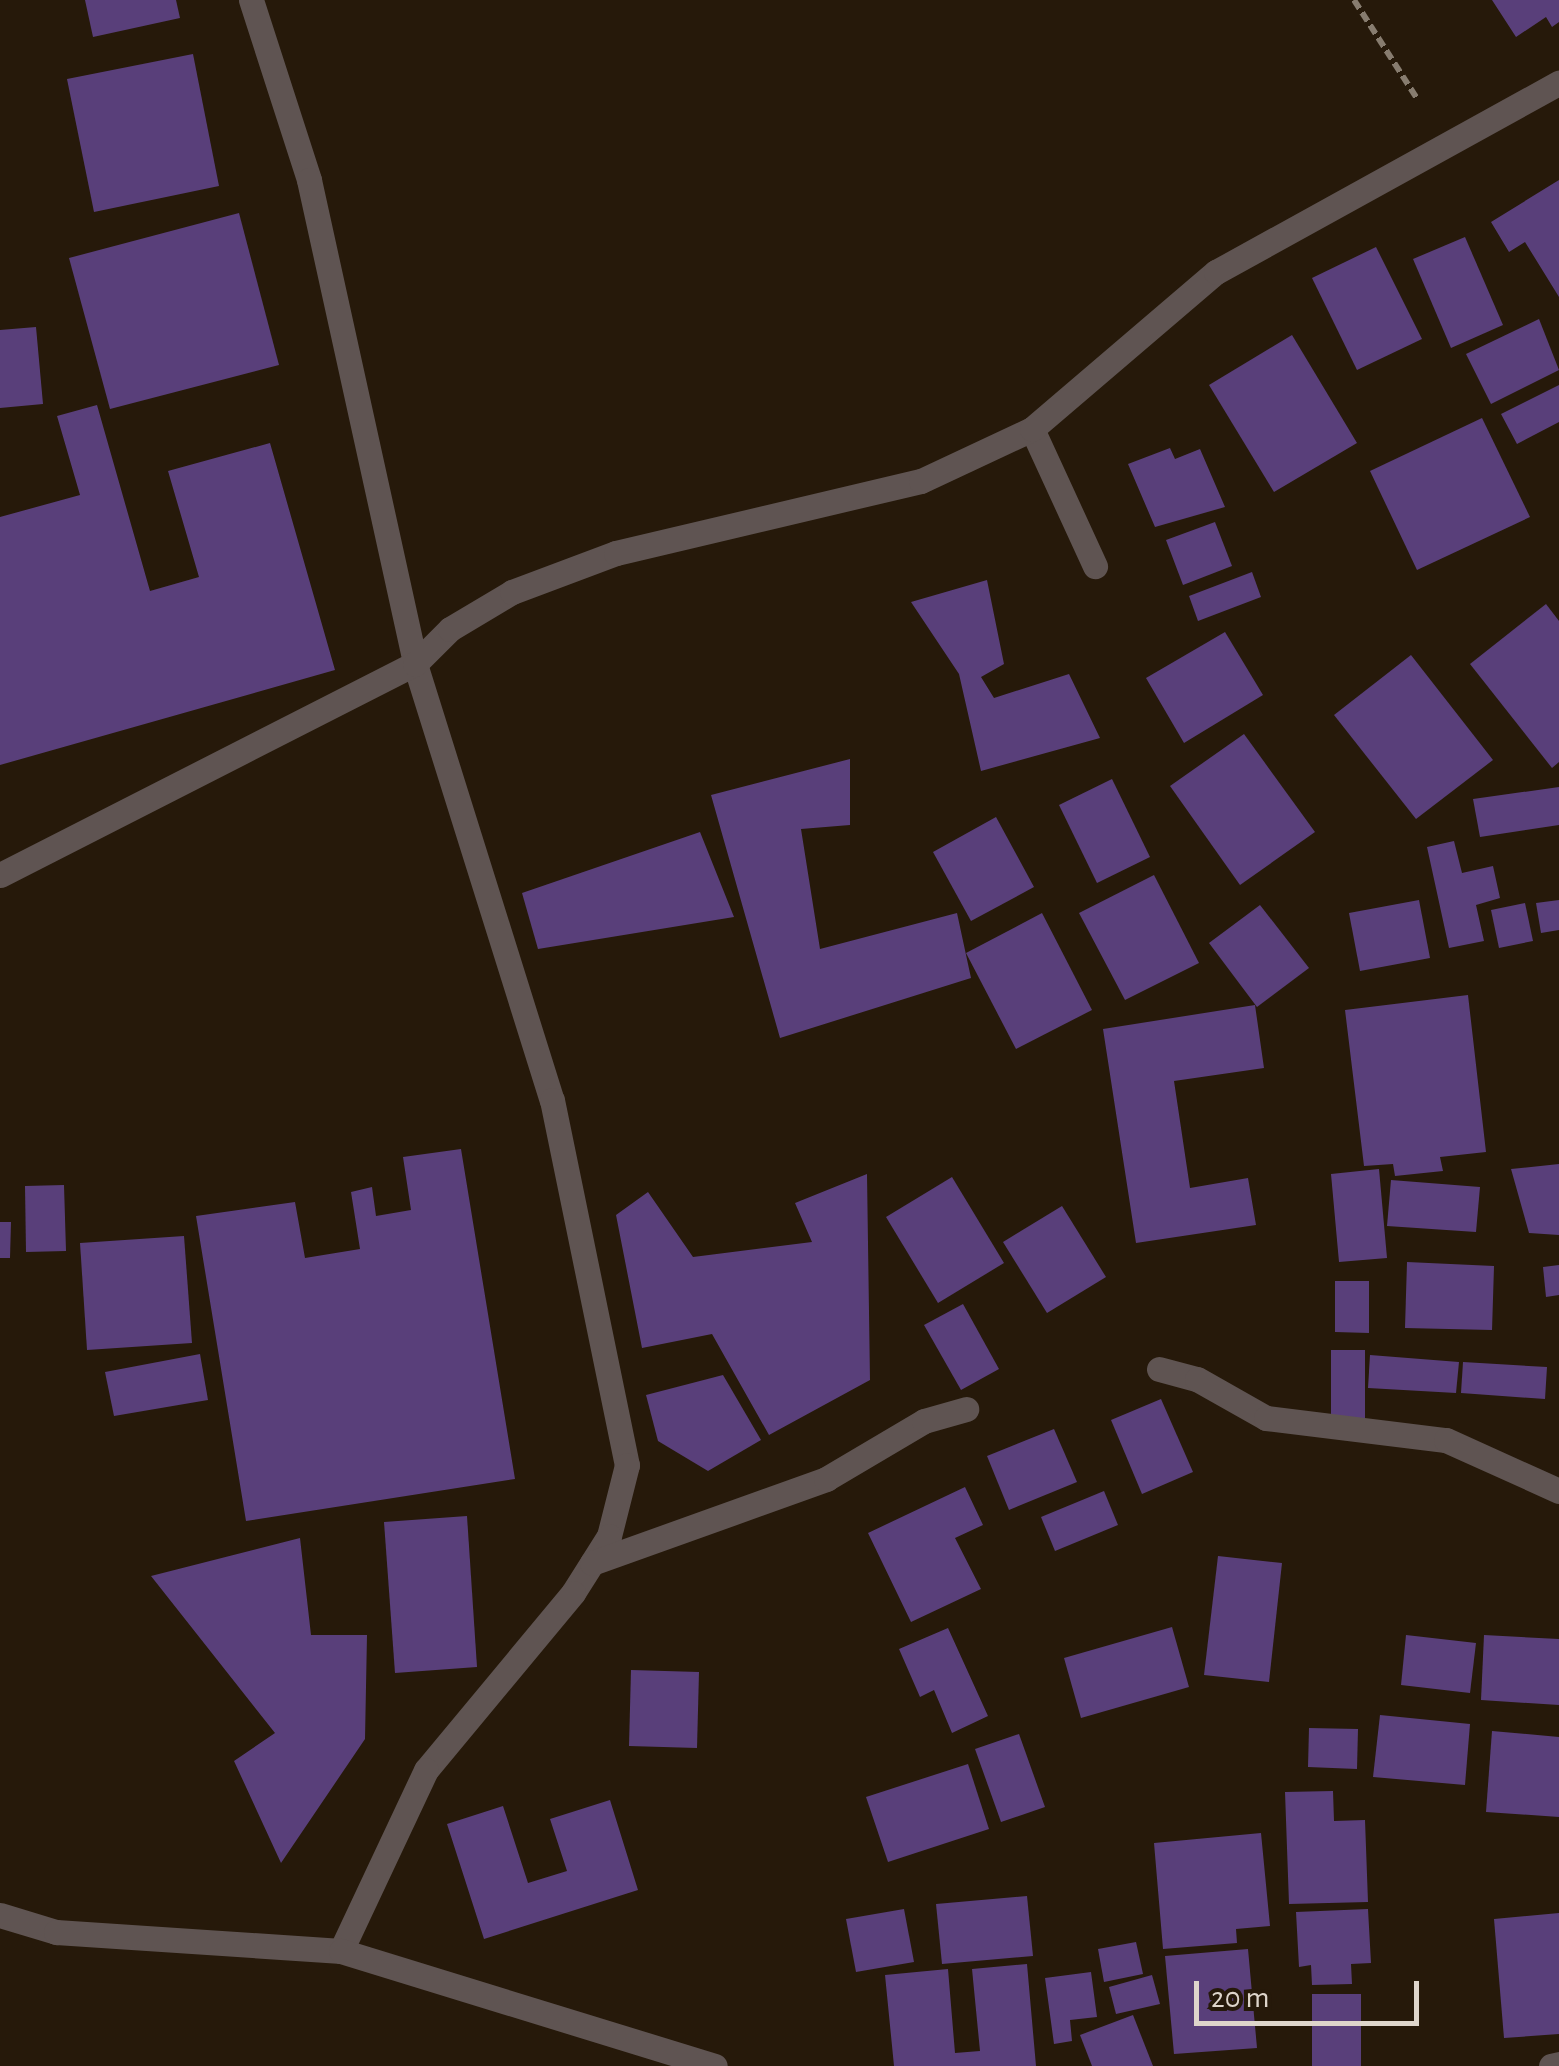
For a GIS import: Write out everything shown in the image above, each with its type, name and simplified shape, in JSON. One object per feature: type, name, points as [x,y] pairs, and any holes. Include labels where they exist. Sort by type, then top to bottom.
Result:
[{"type":"street","points":[[251,0],[309,180],[414,664],[552,1100],[627,1465],[609,1536],[592,1563],[426,1770],[341,1950]]},
{"type":"street","points":[[0,875],[414,664],[450,629],[512,592],[616,553],[921,481],[1032,429],[1216,272],[1449,148],[1559,83]]},
{"type":"street","points":[[1032,429],[1095,566]]},
{"type":"street","points":[[1159,1369],[1197,1379],[1266,1418],[1446,1440],[1559,1491]]},
{"type":"street","points":[[592,1563],[826,1478],[924,1421],[966,1409]]},
{"type":"street","points":[[0,1914],[56,1932],[341,1950],[715,2066]]},
{"type":"street","points":[[1551,2066],[1559,2064]]},
{"type":"path","points":[[1354,0],[1449,148]]},
{"type":"building","points":[[85,0],[176,0],[180,18],[93,37]]},
{"type":"building","points":[[1492,0],[1559,0],[1559,22],[1552,27],[1546,17],[1516,37]]},
{"type":"building","points":[[193,54],[219,186],[94,212],[67,79]]},
{"type":"building","points":[[1559,180],[1559,297],[1525,242],[1509,252],[1491,222]]},
{"type":"building","points":[[239,213],[279,365],[110,409],[69,258]]},
{"type":"building","points":[[1465,237],[1503,325],[1451,348],[1413,259]]},
{"type":"building","points":[[1376,247],[1422,339],[1357,370],[1312,278]]},
{"type":"building","points":[[1539,319],[1559,370],[1491,404],[1466,354]]},
{"type":"building","points":[[36,327],[43,404],[0,408],[0,330]]},
{"type":"building","points":[[1292,335],[1357,443],[1274,492],[1209,385]]},
{"type":"building","points":[[1559,385],[1559,422],[1517,444],[1501,414]]},
{"type":"building","points":[[97,405],[150,591],[199,577],[168,471],[270,443],[335,670],[0,765],[0,517],[80,495],[57,416]]},
{"type":"building","points":[[1482,418],[1530,517],[1417,570],[1370,471]]},
{"type":"building","points":[[1170,448],[1175,459],[1200,449],[1225,507],[1155,527],[1128,464]]},
{"type":"building","points":[[1215,522],[1232,566],[1183,585],[1166,540]]},
{"type":"building","points":[[1252,572],[1261,597],[1198,621],[1189,596]]},
{"type":"building","points":[[987,580],[1004,664],[981,677],[994,698],[1069,674],[1100,738],[981,771],[959,674],[911,602]]},
{"type":"building","points":[[1546,604],[1559,621],[1559,762],[1552,768],[1470,664]]},
{"type":"building","points":[[1225,632],[1263,695],[1184,743],[1146,678]]},
{"type":"building","points":[[1411,655],[1493,760],[1416,819],[1334,715]]},
{"type":"building","points":[[1244,734],[1315,832],[1240,885],[1170,786]]},
{"type":"building","points":[[850,759],[850,825],[801,829],[820,949],[957,913],[971,978],[780,1038],[711,795]]},
{"type":"building","points":[[1112,779],[1150,857],[1097,883],[1059,805]]},
{"type":"building","points":[[1559,787],[1559,825],[1480,837],[1473,799]]},
{"type":"building","points":[[996,817],[1034,887],[971,921],[933,852]]},
{"type":"building","points":[[700,832],[734,917],[538,949],[522,893]]},
{"type":"building","points":[[1454,841],[1462,873],[1493,866],[1500,898],[1476,905],[1484,941],[1449,948],[1427,847]]},
{"type":"building","points":[[1154,875],[1199,963],[1125,1000],[1079,913]]},
{"type":"building","points":[[1419,900],[1430,958],[1360,971],[1349,913]]},
{"type":"building","points":[[1559,900],[1559,930],[1541,933],[1536,903]]},
{"type":"building","points":[[1525,903],[1533,941],[1499,948],[1491,910]]},
{"type":"building","points":[[1260,905],[1309,968],[1257,1007],[1209,943]]},
{"type":"building","points":[[1042,913],[1092,1010],[1016,1049],[966,953]]},
{"type":"building","points":[[1468,995],[1486,1152],[1440,1157],[1443,1171],[1395,1176],[1393,1164],[1364,1166],[1345,1010]]},
{"type":"building","points":[[1255,1005],[1264,1068],[1174,1081],[1190,1188],[1248,1178],[1256,1225],[1136,1243],[1103,1029]]},
{"type":"building","points":[[461,1149],[515,1479],[246,1521],[196,1216],[295,1202],[305,1258],[360,1249],[351,1192],[372,1187],[376,1216],[411,1210],[403,1157]]},
{"type":"building","points":[[1559,1164],[1559,1235],[1529,1233],[1511,1169]]},
{"type":"building","points":[[1379,1169],[1387,1258],[1339,1262],[1331,1174]]},
{"type":"building","points":[[867,1174],[870,1380],[769,1435],[712,1334],[642,1348],[616,1215],[648,1192],[693,1257],[812,1242],[795,1203]]},
{"type":"building","points":[[952,1177],[1004,1263],[938,1303],[886,1217]]},
{"type":"building","points":[[1391,1180],[1480,1187],[1476,1232],[1387,1226]]},
{"type":"building","points":[[64,1185],[66,1251],[26,1252],[25,1186]]},
{"type":"building","points":[[1062,1206],[1106,1277],[1047,1313],[1003,1242]]},
{"type":"building","points":[[0,1222],[11,1222],[10,1258],[0,1258]]},
{"type":"building","points":[[184,1236],[192,1343],[87,1350],[80,1243]]},
{"type":"building","points":[[1407,1262],[1494,1266],[1492,1330],[1405,1328]]},
{"type":"building","points":[[1559,1265],[1559,1295],[1546,1297],[1543,1267]]},
{"type":"building","points":[[1335,1281],[1369,1281],[1369,1333],[1335,1332]]},
{"type":"building","points":[[963,1304],[999,1369],[961,1390],[924,1325]]},
{"type":"building","points":[[1331,1350],[1365,1350],[1365,1421],[1331,1421]]},
{"type":"building","points":[[200,1354],[208,1400],[114,1416],[105,1372]]},
{"type":"building","points":[[1370,1355],[1459,1362],[1456,1393],[1368,1388]]},
{"type":"building","points":[[1463,1362],[1547,1367],[1545,1399],[1461,1393]]},
{"type":"building","points":[[723,1375],[761,1440],[708,1471],[658,1441],[646,1395]]},
{"type":"building","points":[[1161,1399],[1193,1472],[1142,1494],[1111,1420]]},
{"type":"building","points":[[1054,1429],[1077,1482],[1009,1510],[987,1456]]},
{"type":"building","points":[[965,1487],[983,1525],[955,1538],[981,1589],[911,1622],[868,1533]]},
{"type":"building","points":[[1104,1491],[1118,1525],[1055,1551],[1041,1517]]},
{"type":"building","points":[[467,1516],[477,1667],[395,1673],[384,1522]]},
{"type":"building","points":[[300,1538],[311,1635],[367,1635],[365,1739],[281,1863],[234,1761],[275,1733],[151,1576]]},
{"type":"building","points":[[1218,1556],[1282,1563],[1269,1682],[1204,1675]]},
{"type":"building","points":[[1172,1627],[1189,1687],[1081,1718],[1064,1658]]},
{"type":"building","points":[[948,1628],[988,1716],[952,1733],[934,1690],[920,1697],[899,1649]]},
{"type":"building","points":[[1406,1635],[1476,1643],[1470,1693],[1401,1685]]},
{"type":"building","points":[[1484,1635],[1559,1639],[1559,1705],[1481,1700]]},
{"type":"building","points":[[631,1670],[699,1672],[697,1748],[629,1746]]},
{"type":"building","points":[[1380,1715],[1470,1724],[1465,1785],[1373,1777]]},
{"type":"building","points":[[1309,1728],[1358,1729],[1357,1769],[1308,1767]]},
{"type":"building","points":[[1492,1731],[1559,1737],[1559,1817],[1486,1812]]},
{"type":"building","points":[[1019,1734],[1045,1807],[1001,1822],[975,1749]]},
{"type":"building","points":[[968,1764],[989,1829],[888,1862],[866,1797]]},
{"type":"building","points":[[1333,1791],[1334,1821],[1365,1820],[1368,1902],[1289,1904],[1285,1792]]},
{"type":"building","points":[[610,1800],[638,1890],[484,1939],[447,1824],[503,1806],[528,1883],[567,1871],[550,1819]]},
{"type":"building","points":[[1261,1833],[1270,1926],[1236,1929],[1237,1943],[1163,1949],[1154,1843]]},
{"type":"building","points":[[1027,1896],[1033,1956],[942,1964],[936,1904]]},
{"type":"building","points":[[904,1909],[914,1962],[856,1972],[846,1919]]},
{"type":"building","points":[[1368,1909],[1371,1963],[1351,1964],[1352,1984],[1312,1985],[1311,1965],[1299,1967],[1296,1912]]},
{"type":"building","points":[[1559,1913],[1559,2034],[1504,2038],[1494,1919]]},
{"type":"building","points":[[1136,1942],[1143,1974],[1104,1982],[1098,1949]]},
{"type":"building","points":[[1248,1949],[1257,2048],[1174,2054],[1165,1956]]},
{"type":"building","points":[[1027,1964],[1036,2066],[894,2066],[885,1975],[948,1969],[955,2053],[980,2051],[972,1969]]},
{"type":"building","points":[[1091,1972],[1097,2017],[1070,2020],[1072,2041],[1054,2044],[1045,1978]]},
{"type":"building","points":[[1152,1975],[1160,2004],[1116,2014],[1109,1987]]},
{"type":"building","points":[[1312,1994],[1361,1994],[1361,2066],[1312,2066]]},
{"type":"building","points":[[1133,2015],[1153,2066],[1092,2066],[1080,2035]]}]
